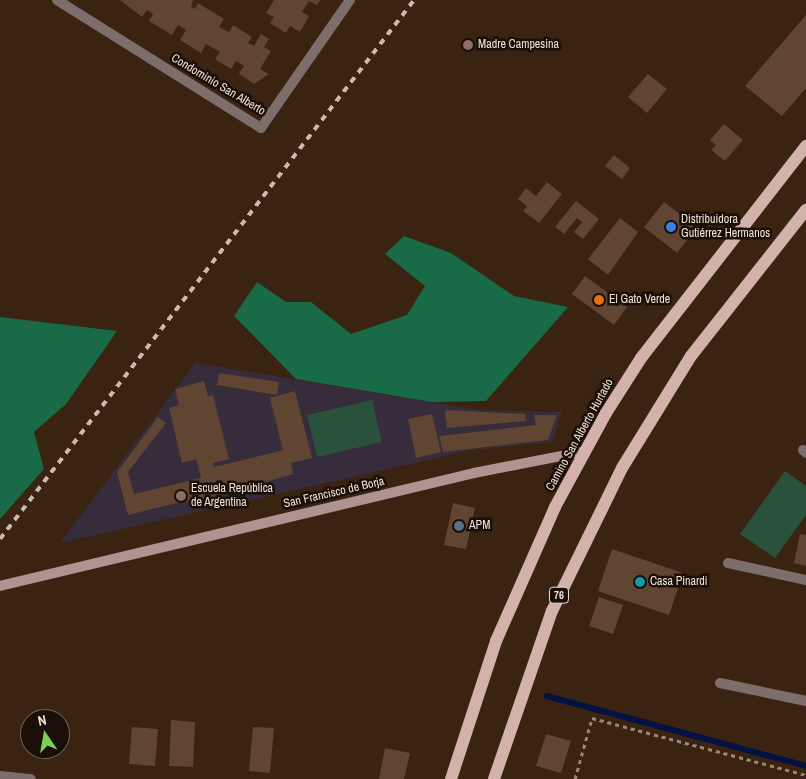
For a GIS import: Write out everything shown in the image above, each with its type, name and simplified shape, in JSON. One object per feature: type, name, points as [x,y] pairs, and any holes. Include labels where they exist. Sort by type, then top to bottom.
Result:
[{"type":"main road","name":"Camino San Alberto Hurtado","points":[[451,779],[496,641],[586,451],[641,358],[806,146]]},
{"type":"main road","name":"76","points":[[494,779],[552,611],[622,468],[691,356],[806,210]]},
{"type":"street","name":"Condominio San Alberto","points":[[57,0],[261,128],[350,0]]},
{"type":"street","name":"San Francisco de Borja","points":[[1,587],[474,473],[586,451]]},
{"type":"street","points":[[728,563],[806,580]]},
{"type":"street","points":[[720,683],[806,701]]},
{"type":"street","points":[[0,776],[31,779]]},
{"type":"path","points":[[575,779],[592,718],[806,775]]},
{"type":"shaded area","name":"Escuela República de Argentina","points":[[195,363],[480,410],[562,412],[552,442],[472,450],[60,543]]},
{"type":"green space","points":[[404,236],[451,253],[514,296],[568,307],[486,401],[432,402],[296,379],[234,316],[257,282],[286,302],[311,302],[351,334],[407,315],[425,286],[385,254]]},
{"type":"green space","points":[[0,317],[117,331],[66,404],[34,432],[44,469],[0,519]]},
{"type":"green space","points":[[372,400],[382,442],[317,457],[307,415]]},
{"type":"green space","points":[[785,471],[806,486],[806,515],[775,558],[740,534]]},
{"type":"building","points":[[120,0],[193,0],[191,7],[195,9],[198,3],[224,19],[219,27],[229,32],[233,25],[252,37],[248,43],[254,46],[261,34],[269,39],[264,47],[271,51],[260,69],[269,74],[254,84],[239,74],[244,66],[236,61],[231,69],[215,59],[220,52],[206,44],[201,53],[180,40],[186,30],[178,25],[172,35],[149,21],[153,14],[147,10],[142,17]]},
{"type":"building","points":[[274,0],[320,0],[317,5],[309,1],[302,12],[309,16],[300,32],[290,26],[286,33],[270,23],[274,17],[266,13]]},
{"type":"building","points":[[806,15],[806,88],[782,116],[745,86]]},
{"type":"building","points":[[648,74],[667,89],[647,113],[628,97]]},
{"type":"building","points":[[724,124],[743,140],[725,161],[711,150],[716,145],[710,140]]},
{"type":"building","points":[[614,155],[630,168],[622,179],[605,166]]},
{"type":"building","points":[[547,182],[562,194],[539,223],[523,211],[527,206],[518,199],[526,188],[536,196]]},
{"type":"building","points":[[576,201],[599,219],[583,239],[574,232],[582,222],[577,218],[564,234],[555,227]]},
{"type":"building","name":"Distribuidora Gutiérrez Hermanos","points":[[664,202],[697,227],[677,253],[644,227]]},
{"type":"building","points":[[620,218],[638,232],[608,275],[588,259]]},
{"type":"building","name":"El Gato Verde","points":[[585,276],[627,307],[614,325],[572,294]]},
{"type":"building","points":[[219,373],[279,382],[277,395],[217,385]]},
{"type":"building","points":[[204,381],[208,396],[213,395],[229,459],[213,463],[214,467],[283,450],[270,398],[295,391],[312,458],[291,463],[293,474],[194,503],[193,499],[128,515],[117,472],[158,417],[166,423],[128,472],[134,494],[201,478],[196,459],[182,463],[169,408],[179,405],[175,389]]},
{"type":"building","points":[[445,410],[525,414],[526,421],[447,428]]},
{"type":"building","points":[[432,414],[441,452],[416,458],[408,419]]},
{"type":"building","points":[[534,415],[557,415],[548,440],[443,452],[439,436],[536,425]]},
{"type":"building","name":"APM","points":[[453,503],[475,508],[466,549],[444,545]]},
{"type":"building","points":[[800,534],[806,535],[806,566],[794,563]]},
{"type":"building","name":"Casa Pinardi","points":[[612,549],[683,573],[669,615],[598,591]]},
{"type":"building","points":[[599,597],[623,605],[613,634],[589,626]]},
{"type":"building","points":[[171,720],[195,722],[193,767],[169,766]]},
{"type":"building","points":[[132,727],[158,729],[155,766],[129,764]]},
{"type":"building","points":[[253,727],[274,728],[270,773],[249,771]]},
{"type":"building","points":[[546,734],[571,741],[561,773],[536,766]]},
{"type":"building","points":[[385,748],[410,753],[404,779],[379,779]]},
{"type":"waterway","points":[[547,696],[806,766]]},
{"type":"railway","points":[[0,539],[414,0]]},
{"type":"place","name":"Madre Campesina","points":[[468,45]]},
{"type":"place","name":"Distribuidora Gutiérrez Hermanos","points":[[671,227]]},
{"type":"place","name":"El Gato Verde","points":[[599,300]]},
{"type":"place","name":"Escuela República de Argentina","points":[[181,496]]},
{"type":"place","name":"APM","points":[[459,526]]},
{"type":"place","name":"Casa Pinardi","points":[[640,582]]}]
